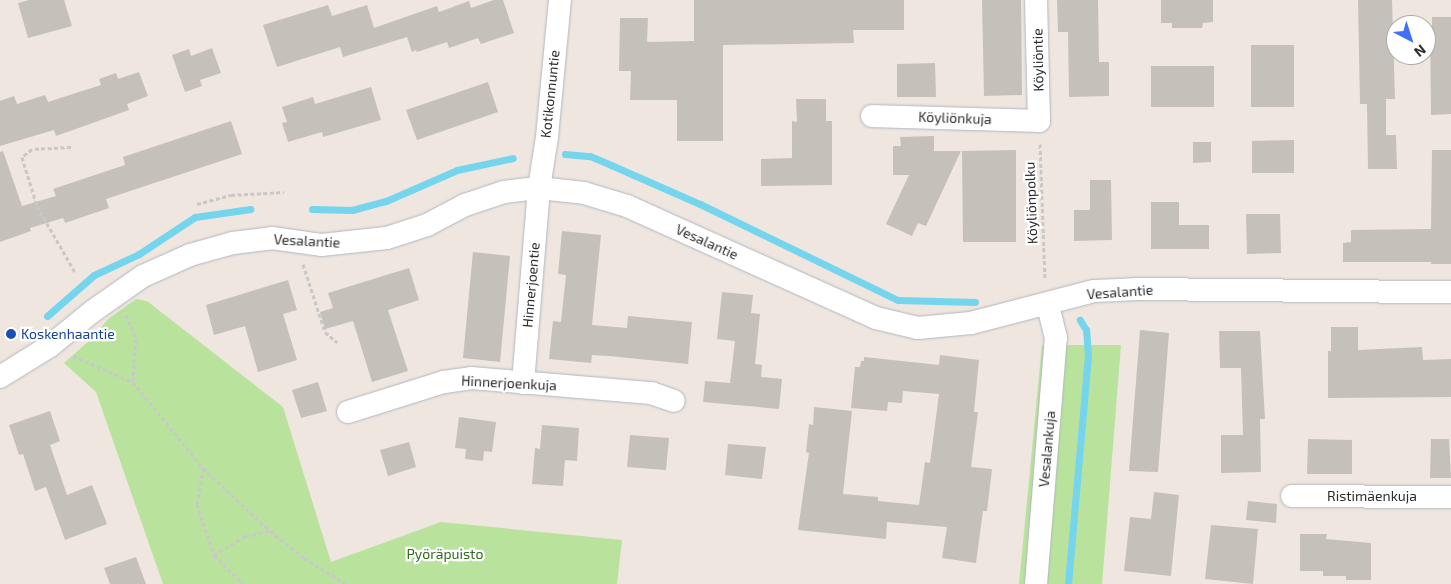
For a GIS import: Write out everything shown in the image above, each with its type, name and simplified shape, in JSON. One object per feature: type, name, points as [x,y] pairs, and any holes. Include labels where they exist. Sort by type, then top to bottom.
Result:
[{"type":"street","name":"Kotikonnuntie","points":[[539,188],[547,137],[560,0]]},
{"type":"street","name":"Köyliöntie","points":[[1036,0],[1039,121]]},
{"type":"street","name":"Köyliönkuja","points":[[872,116],[1039,121]]},
{"type":"street","name":"Vesalantie","points":[[0,377],[50,346],[143,276],[190,255],[233,243],[272,238],[321,245],[387,238],[427,225],[465,205],[504,192],[539,188],[584,193],[627,206],[876,318],[918,328],[971,323],[1094,291],[1154,289],[1451,292]]},
{"type":"street","name":"Hinnerjoentie","points":[[522,383],[539,188]]},
{"type":"street","name":"Vesalankuja","points":[[1036,584],[1056,338],[1050,314]]},
{"type":"street","name":"Hinnerjoenkuja","points":[[348,412],[459,379],[651,393],[674,400]]},
{"type":"street","name":"Ristimäenkuja","points":[[1292,496],[1451,497]]},
{"type":"path","name":"Köyliönpolku","points":[[1039,121],[1045,285]]},
{"type":"path","points":[[71,147],[32,149],[22,157],[37,206],[76,272]]},
{"type":"path","points":[[197,204],[231,195],[284,192]]},
{"type":"path","points":[[290,240],[298,248],[325,332],[337,342]]},
{"type":"path","points":[[118,294],[136,339],[133,382]]},
{"type":"path","points":[[50,346],[133,382],[203,468],[270,531],[304,558],[346,584]]},
{"type":"path","points":[[203,468],[197,504],[214,555],[243,584]]},
{"type":"path","points":[[214,555],[246,536],[270,531]]},
{"type":"green space","name":"Pyöräpuisto","points":[[136,299],[147,301],[283,407],[331,562],[441,522],[622,540],[617,584],[163,584],[96,392],[64,363],[91,339],[108,319]]},
{"type":"green space","points":[[1042,345],[1121,345],[1102,584],[1019,584]]},
{"type":"building","points":[[29,0],[64,0],[72,26],[28,38],[18,3]]},
{"type":"building","points":[[494,0],[503,0],[514,33],[481,44],[478,38],[449,48],[447,42],[417,52],[416,50],[412,52],[407,37],[343,57],[340,47],[277,67],[263,25],[328,5],[332,16],[367,5],[374,28],[437,6],[439,12],[469,1],[471,8]]},
{"type":"building","points":[[694,0],[904,0],[904,30],[853,30],[854,43],[723,45],[723,141],[677,141],[677,100],[630,100],[631,71],[619,71],[620,18],[648,18],[647,42],[694,41]]},
{"type":"building","points":[[982,0],[1021,0],[1022,95],[984,96]]},
{"type":"building","points":[[1057,0],[1098,0],[1099,62],[1109,62],[1109,96],[1069,97],[1068,32],[1058,32]]},
{"type":"building","points":[[1161,0],[1213,0],[1213,22],[1203,23],[1202,28],[1172,28],[1172,23],[1161,23]]},
{"type":"building","points":[[1358,0],[1392,0],[1392,15],[1386,15],[1386,65],[1394,65],[1395,99],[1386,99],[1386,135],[1396,135],[1397,169],[1368,169],[1367,104],[1360,104]]},
{"type":"building","points":[[1436,17],[1451,17],[1451,114],[1431,115],[1430,65],[1436,65]]},
{"type":"building","points":[[1251,45],[1294,45],[1294,107],[1251,107]]},
{"type":"building","points":[[212,48],[221,73],[200,80],[202,86],[185,92],[172,55],[189,49],[191,56]]},
{"type":"building","points":[[935,63],[936,97],[897,97],[897,64]]},
{"type":"building","points":[[1151,66],[1214,66],[1214,107],[1151,107]]},
{"type":"building","points":[[139,72],[148,96],[127,104],[129,110],[56,136],[54,130],[0,146],[0,101],[14,96],[17,104],[45,95],[48,102],[101,85],[99,79],[116,73],[118,79]]},
{"type":"building","points":[[488,82],[498,112],[417,140],[406,110]]},
{"type":"building","points":[[371,87],[381,120],[323,137],[322,132],[288,142],[282,123],[287,122],[282,107],[313,97],[315,104]]},
{"type":"building","points":[[796,99],[826,99],[826,121],[832,121],[832,185],[761,186],[761,159],[792,158],[792,121],[797,122]]},
{"type":"building","points":[[231,121],[242,154],[106,199],[109,208],[65,223],[63,218],[30,228],[31,231],[0,242],[0,152],[3,151],[22,206],[56,196],[53,189],[125,165],[123,157]]},
{"type":"building","points":[[934,136],[934,151],[961,151],[926,226],[918,223],[912,236],[886,224],[909,175],[893,175],[893,146],[901,146],[900,137]]},
{"type":"building","points":[[1294,140],[1294,173],[1252,173],[1252,141]]},
{"type":"building","points":[[1193,142],[1211,142],[1211,162],[1193,163]]},
{"type":"building","points":[[1016,150],[1016,242],[963,242],[962,151]]},
{"type":"building","points":[[1432,150],[1451,150],[1451,264],[1431,264],[1431,262],[1343,262],[1343,243],[1351,242],[1351,230],[1431,229]]},
{"type":"building","points":[[1090,180],[1111,180],[1112,240],[1074,241],[1074,210],[1090,210]]},
{"type":"building","points":[[1151,202],[1179,202],[1179,225],[1209,225],[1209,249],[1151,249]]},
{"type":"building","points":[[1246,214],[1280,214],[1281,253],[1247,254]]},
{"type":"building","points":[[562,231],[601,235],[592,325],[627,328],[628,316],[692,322],[688,364],[592,355],[591,363],[549,359],[553,321],[561,322],[566,275],[558,274]]},
{"type":"building","points":[[473,252],[510,256],[500,362],[463,358]]},
{"type":"building","points":[[409,268],[419,300],[388,310],[408,371],[372,382],[353,321],[325,329],[320,312],[333,308],[328,293]]},
{"type":"building","points":[[288,280],[297,310],[283,314],[297,360],[258,372],[245,326],[214,335],[206,305]]},
{"type":"building","points":[[722,292],[753,295],[751,313],[760,314],[755,364],[762,365],[761,377],[782,379],[779,409],[703,402],[705,381],[730,383],[735,341],[717,339]]},
{"type":"building","points":[[1331,327],[1358,327],[1358,350],[1422,347],[1423,360],[1451,359],[1451,397],[1328,398],[1328,351],[1331,351]]},
{"type":"building","points":[[1140,330],[1169,333],[1158,472],[1129,471]]},
{"type":"building","points":[[1219,331],[1260,331],[1265,419],[1260,419],[1261,472],[1221,473],[1221,435],[1243,435],[1241,368],[1220,368]]},
{"type":"building","points":[[940,355],[979,360],[974,412],[978,412],[971,467],[992,469],[987,511],[983,511],[976,563],[942,558],[947,527],[887,522],[886,539],[798,530],[809,453],[806,452],[809,424],[813,425],[814,407],[852,411],[843,494],[878,497],[878,501],[919,505],[925,462],[930,463],[939,394],[903,391],[902,403],[888,402],[887,411],[851,408],[855,367],[860,367],[864,357],[939,365]]},
{"type":"building","points":[[318,382],[327,411],[301,418],[292,390]]},
{"type":"building","points":[[50,411],[60,441],[50,445],[67,495],[92,485],[107,524],[65,540],[46,487],[35,491],[23,454],[19,455],[9,425]]},
{"type":"building","points":[[459,417],[496,422],[492,452],[484,451],[483,461],[465,459],[466,449],[455,448]]},
{"type":"building","points":[[542,425],[579,428],[577,461],[565,460],[563,486],[532,484],[535,448],[540,449]]},
{"type":"building","points":[[630,435],[669,438],[666,470],[627,467]]},
{"type":"building","points":[[1308,439],[1352,440],[1352,474],[1307,474]]},
{"type":"building","points":[[1431,439],[1449,439],[1451,478],[1430,478]]},
{"type":"building","points":[[409,442],[416,467],[388,476],[380,450]]},
{"type":"building","points":[[728,444],[766,447],[762,479],[725,475]]},
{"type":"building","points":[[1154,492],[1179,495],[1171,576],[1124,571],[1130,517],[1151,519]]},
{"type":"building","points":[[1248,501],[1277,504],[1276,523],[1246,520]]},
{"type":"building","points":[[1211,525],[1258,529],[1253,584],[1205,579]]},
{"type":"building","points":[[1300,534],[1327,534],[1326,539],[1371,543],[1371,580],[1346,580],[1346,576],[1323,576],[1323,571],[1300,571]]},
{"type":"building","points":[[136,557],[146,584],[110,584],[104,568]]},
{"type":"waterway","points":[[565,154],[590,156],[700,204],[898,300],[975,302]]},
{"type":"waterway","points":[[312,209],[352,210],[386,201],[457,170],[513,158]]},
{"type":"waterway","points":[[47,316],[94,275],[139,254],[195,217],[250,209]]},
{"type":"waterway","points":[[1068,584],[1088,356],[1086,330],[1080,320]]},
{"type":"place","name":"Koskenhaantie","points":[[11,334]]}]
